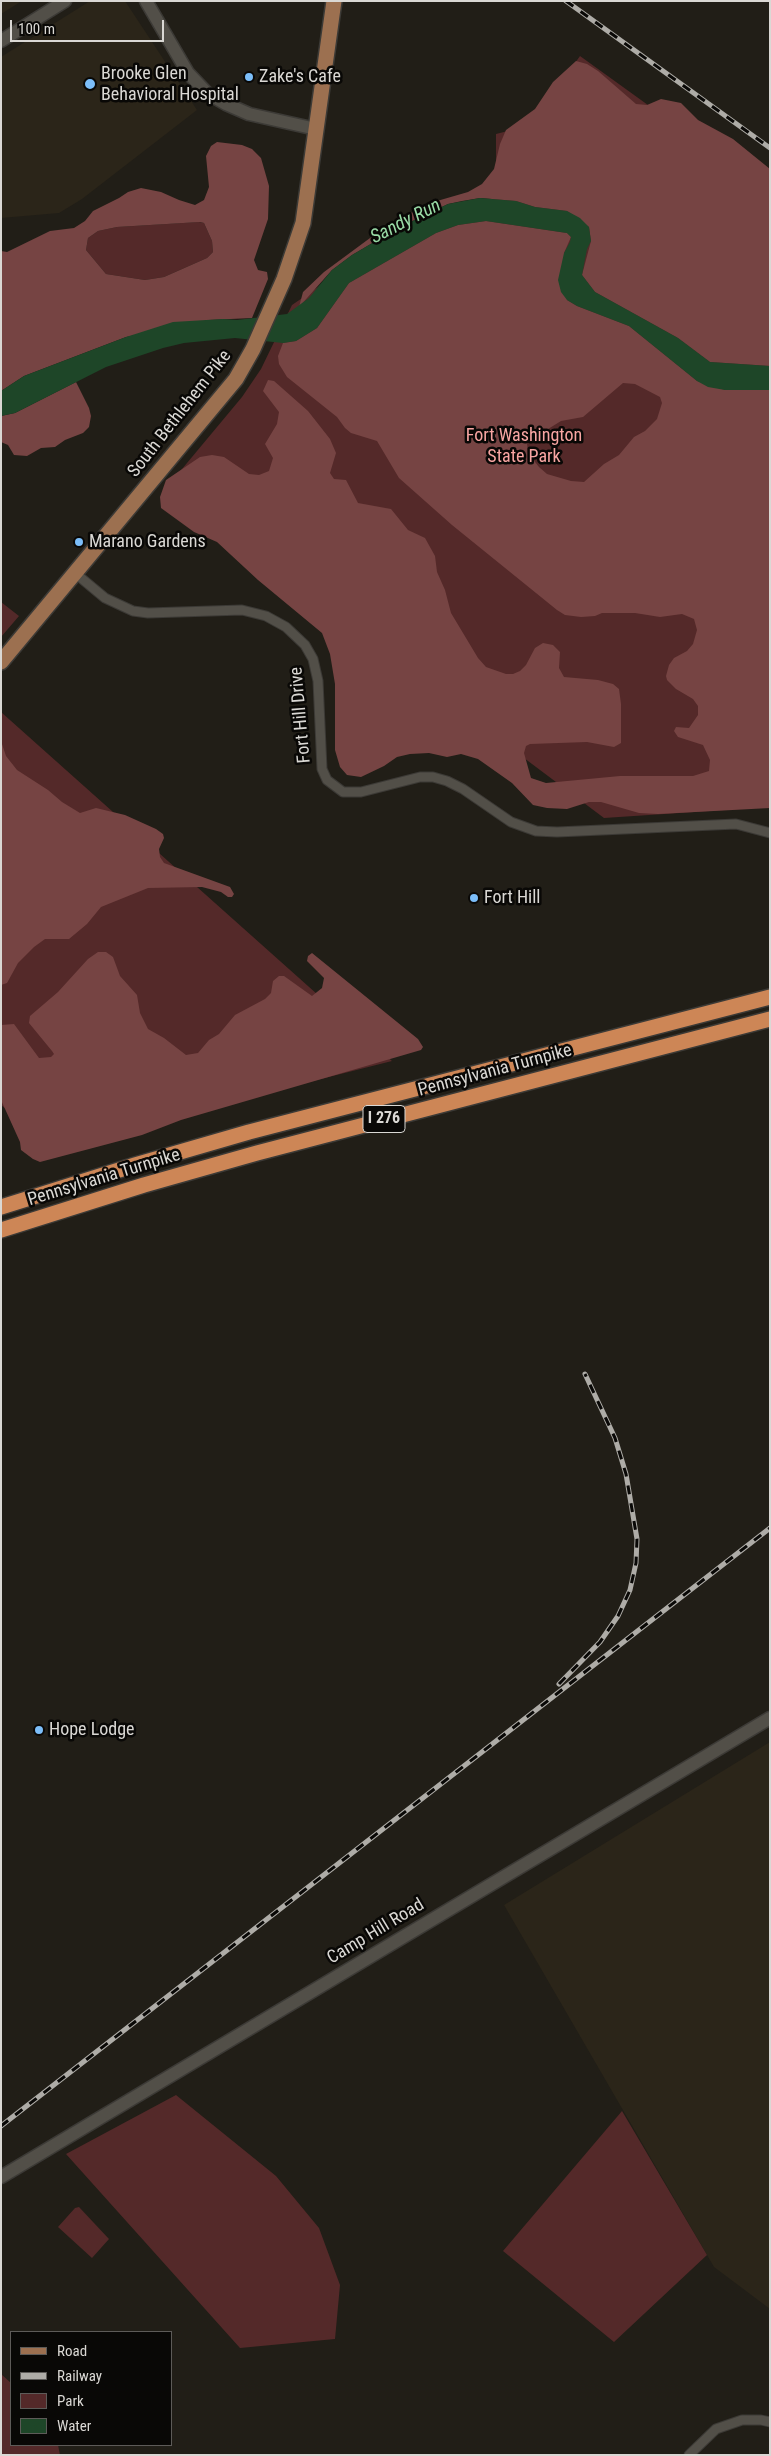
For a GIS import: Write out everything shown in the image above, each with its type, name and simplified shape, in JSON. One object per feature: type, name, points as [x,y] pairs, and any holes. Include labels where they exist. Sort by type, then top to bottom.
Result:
[{"type":"highway","name":"Pennsylvania Turnpike","points":[[1,1207],[135,1165],[250,1132],[770,997]]},
{"type":"highway","name":"Pennsylvania Turnpike","points":[[1,1230],[144,1185],[257,1153],[770,1019]]},
{"type":"main road","name":"South Bethlehem Pike","points":[[1,662],[236,379],[253,349],[291,260],[303,222],[334,1]]},
{"type":"street","points":[[1,41],[65,1]]},
{"type":"street","points":[[146,1],[188,72],[207,92],[226,104],[249,114],[316,129]]},
{"type":"street","name":"Fort Hill Drive","points":[[75,573],[105,598],[133,611],[148,613],[242,610],[266,616],[286,627],[300,640],[313,660],[318,681],[322,770],[327,780],[343,792],[361,792],[420,777],[433,777],[447,781],[464,790],[510,822],[536,831],[557,832],[736,824],[770,833]]},
{"type":"street","name":"Camp Hill Road","points":[[1,2177],[770,1718]]},
{"type":"street","points":[[688,2455],[716,2429],[742,2420],[770,2422]]},
{"type":"shaded area","points":[[1,1],[22,1],[1,14]]},
{"type":"shaded area","name":"Brooke Glen Behavioral Hospital","points":[[90,1],[125,1],[197,110],[82,199],[59,213],[1,218],[1,57]]},
{"type":"shaded area","points":[[770,1742],[770,2309],[714,2267],[504,1905]]},
{"type":"green space","name":"Fort Washington State Park","points":[[580,56],[770,193],[770,807],[604,818],[492,734],[172,481],[242,397],[261,369],[292,305],[343,270],[496,198],[496,134],[531,125]]},
{"type":"green space","points":[[576,61],[587,64],[598,71],[636,104],[647,105],[661,99],[681,103],[698,120],[733,139],[770,169],[770,366],[710,362],[678,338],[595,292],[582,275],[591,241],[589,227],[567,211],[535,207],[516,201],[480,198],[448,204],[398,228],[352,255],[332,270],[299,307],[303,292],[324,272],[389,224],[410,213],[427,209],[437,201],[468,192],[482,184],[494,169],[500,144],[506,130],[535,109],[553,82]]},
{"type":"green space","points":[[217,142],[242,145],[252,149],[261,158],[269,186],[268,219],[254,260],[258,270],[267,272],[268,279],[252,318],[209,320],[126,337],[24,376],[1,391],[1,251],[7,252],[50,231],[74,228],[85,221],[93,211],[128,192],[141,188],[161,192],[195,205],[204,200],[209,187],[206,156],[211,146]],"holes":[[[204,223],[212,241],[213,252],[207,258],[164,277],[145,280],[106,274],[86,250],[88,238],[98,231],[117,227]]]},
{"type":"green space","name":"Fort Washington State Park","points":[[486,221],[567,233],[571,237],[564,253],[567,300],[577,306],[629,326],[697,381],[725,390],[770,390],[770,808],[658,814],[639,813],[601,802],[589,802],[567,809],[547,808],[533,805],[512,783],[478,759],[461,754],[447,757],[429,753],[410,754],[397,757],[384,766],[361,777],[347,775],[340,767],[335,750],[335,684],[330,654],[322,633],[258,580],[217,542],[194,532],[161,508],[160,497],[166,480],[200,457],[212,455],[224,457],[249,474],[259,475],[269,471],[273,458],[265,444],[277,424],[279,412],[263,391],[268,380],[274,381],[308,411],[330,439],[336,453],[330,473],[334,479],[346,480],[358,503],[391,509],[408,530],[425,538],[435,556],[437,572],[445,590],[451,613],[478,658],[486,667],[506,674],[513,674],[520,671],[526,665],[535,648],[543,643],[553,645],[560,652],[559,668],[564,677],[598,680],[613,684],[619,689],[621,743],[614,747],[587,742],[530,744],[526,746],[524,753],[531,778],[546,783],[620,776],[693,776],[709,771],[710,760],[703,745],[678,737],[674,731],[676,727],[689,728],[698,715],[698,706],[693,699],[676,689],[667,680],[666,676],[669,665],[674,658],[687,651],[693,644],[697,630],[694,619],[682,614],[660,617],[635,613],[602,613],[595,616],[581,617],[565,615],[452,525],[399,478],[377,441],[351,433],[337,417],[287,377],[279,364],[278,356],[283,343],[296,341],[317,328],[349,283],[436,233],[458,225]],"holes":[[[623,383],[635,384],[660,397],[662,403],[657,419],[645,431],[634,437],[619,455],[604,464],[584,482],[571,481],[547,474],[528,453],[527,443],[529,437],[540,434],[561,421],[583,417]]]},
{"type":"green space","points":[[204,223],[212,241],[213,252],[207,258],[164,277],[145,280],[106,274],[86,250],[88,238],[98,231],[117,227]]},
{"type":"green space","points":[[76,382],[91,416],[89,427],[83,433],[65,440],[55,447],[41,448],[27,456],[14,455],[8,445],[1,442],[1,416],[15,413]]},
{"type":"green space","points":[[1,602],[19,616],[1,637]]},
{"type":"green space","points":[[1,712],[392,1061],[230,1102],[13,1115],[1,1105]]},
{"type":"green space","points":[[1,741],[6,756],[17,770],[48,790],[62,802],[80,813],[96,808],[125,815],[156,829],[163,834],[164,838],[159,849],[160,857],[164,863],[230,887],[234,894],[232,897],[228,897],[221,892],[202,887],[148,888],[101,907],[87,924],[69,939],[45,939],[18,963],[7,983],[1,985]]},
{"type":"green space","points":[[98,952],[106,952],[113,957],[120,976],[137,995],[140,1013],[148,1029],[164,1038],[186,1055],[198,1053],[209,1040],[219,1034],[235,1015],[265,999],[271,993],[273,981],[279,976],[284,976],[312,996],[322,988],[324,978],[307,961],[308,956],[312,953],[418,1039],[423,1047],[421,1050],[181,1120],[142,1135],[40,1162],[21,1150],[20,1142],[1,1100],[1,1025],[14,1024],[39,1058],[51,1057],[54,1054],[29,1023],[30,1016],[58,992],[88,959]]},
{"type":"green space","points":[[176,2095],[276,2176],[319,2228],[340,2285],[335,2339],[240,2348],[66,2154]]},
{"type":"green space","points":[[622,2111],[707,2255],[614,2342],[503,2251]]},
{"type":"green space","points":[[79,2207],[109,2239],[92,2258],[58,2227],[75,2208]]},
{"type":"green space","points":[[1,2374],[10,2382],[10,2446],[58,2446],[60,2455],[1,2455]]},
{"type":"water","points":[[480,198],[516,201],[535,207],[567,211],[580,218],[589,227],[591,241],[587,249],[582,275],[595,292],[678,338],[710,362],[770,366],[770,390],[725,390],[708,387],[697,381],[629,326],[577,306],[567,300],[561,292],[558,280],[564,253],[571,237],[567,233],[486,221],[458,225],[436,233],[349,283],[317,328],[296,341],[283,343],[235,338],[184,343],[163,348],[106,367],[15,413],[1,416],[1,391],[24,376],[126,337],[173,322],[237,320],[287,314],[309,298],[332,270],[352,255],[398,228],[448,204]]},
{"type":"railway","points":[[566,1],[770,148]]},
{"type":"railway","points":[[559,1684],[600,1642],[618,1616],[630,1590],[636,1563],[637,1539],[626,1474],[615,1438],[585,1374]]},
{"type":"railway","points":[[1,2126],[770,1528]]},
{"type":"place","name":"Zake's Cafe","points":[[249,77]]},
{"type":"place","name":"Brooke Glen Behavioral Hospital","points":[[90,84]]},
{"type":"place","name":"Marano Gardens","points":[[79,542]]},
{"type":"place","name":"Fort Hill","points":[[474,898]]},
{"type":"place","name":"Hope Lodge","points":[[39,1730]]},
{"type":"water label","name":"Sandy Run","points":[[406,222]]}]
